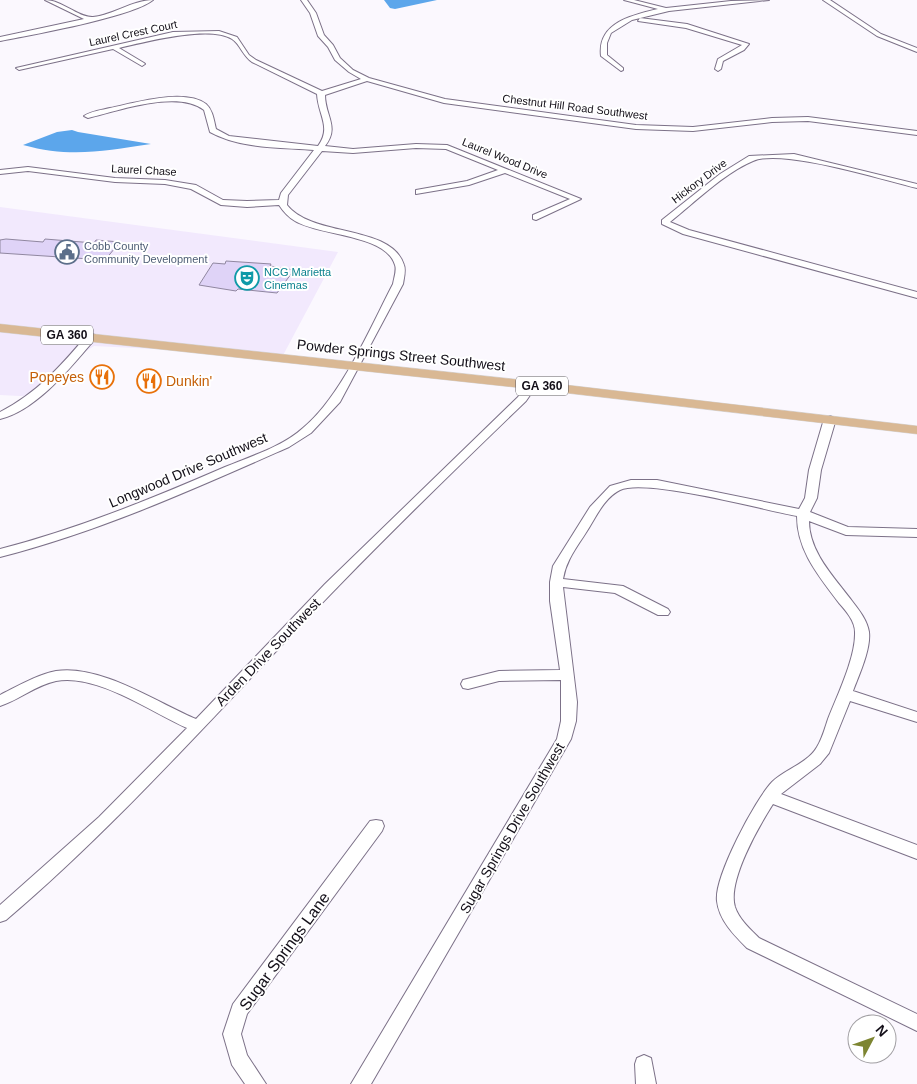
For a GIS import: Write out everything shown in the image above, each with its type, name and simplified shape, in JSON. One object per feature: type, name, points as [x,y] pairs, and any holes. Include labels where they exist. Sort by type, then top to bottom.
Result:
[{"type":"main road","name":"Powder Springs Street Southwest","points":[[0,328],[353,365],[917,430]]},
{"type":"street","points":[[48,0],[90,18]]},
{"type":"street","points":[[0,39],[141,6],[150,2],[150,0]]},
{"type":"street","name":"Chestnut Hill Road Southwest","points":[[304,0],[313,13],[321,36],[331,46],[338,59],[351,72],[367,79],[444,101],[636,127],[693,128],[808,118],[917,133]]},
{"type":"street","points":[[627,0],[667,10]]},
{"type":"street","points":[[621,69],[604,56],[602,47],[611,29],[632,19],[667,10],[736,1],[766,0]]},
{"type":"street","points":[[826,0],[879,35],[917,50]]},
{"type":"street","points":[[632,19],[688,26],[740,40],[746,44],[742,49],[720,60],[718,69]]},
{"type":"street","name":"Laurel Crest Court","points":[[19,68],[185,33],[229,34],[235,38],[247,56],[317,90],[321,94]]},
{"type":"street","points":[[115,48],[142,64]]},
{"type":"street","points":[[283,202],[284,195],[326,140],[330,125],[322,109],[321,94],[367,79]]},
{"type":"street","name":"Laurel Wood Drive","points":[[88,116],[150,101],[181,100],[201,104],[206,109],[213,130],[227,138],[353,151],[416,146],[447,147],[577,199],[536,217]]},
{"type":"street","name":"Hickory Drive","points":[[917,186],[794,156],[752,158],[726,173],[666,222],[666,224],[686,232],[917,295]]},
{"type":"street","name":"Laurel Chase","points":[[0,172],[28,169],[115,180],[165,182],[193,187],[221,202],[247,204],[283,202]]},
{"type":"street","points":[[419,192],[469,183],[506,170]]},
{"type":"street","name":"Longwood Drive Southwest","points":[[0,554],[75,533],[118,517],[284,445],[307,431],[330,408],[398,284],[401,267],[396,256],[384,247],[300,221],[290,214],[283,202]]},
{"type":"street","points":[[0,416],[42,392],[62,373],[92,337]]},
{"type":"street","name":"Arden Drive Southwest","points":[[0,915],[31,890],[116,811],[386,529],[522,399],[532,385]]},
{"type":"street","points":[[830,419],[815,470],[812,498],[803,514],[803,532],[816,563],[851,608],[860,625],[860,651],[829,738],[820,755],[779,786],[759,812],[728,882],[724,896],[728,914],[736,926],[753,944],[917,1023]]},
{"type":"street","name":"Sugar Springs Drive Southwest","points":[[361,1084],[556,757],[570,724],[570,699],[556,582],[563,558],[602,497],[620,486],[640,483],[657,484],[803,514],[846,531],[917,534]]},
{"type":"street","points":[[556,582],[618,590],[663,612]]},
{"type":"street","points":[[0,701],[57,676],[79,675],[103,683],[197,726]]},
{"type":"street","points":[[468,684],[499,676],[566,675]]},
{"type":"street","points":[[845,694],[917,717]]},
{"type":"street","points":[[770,796],[917,852]]},
{"type":"street","name":"Sugar Springs Lane","points":[[256,1084],[239,1059],[232,1034],[239,1010],[376,826]]},
{"type":"street","points":[[644,1064],[646,1084]]},
{"type":"shaded area","points":[[0,207],[338,252],[280,361],[195,351],[94,346],[80,355],[39,397],[0,395]]},
{"type":"water","points":[[384,0],[437,0],[395,9],[390,8]]},
{"type":"water","points":[[72,130],[151,144],[87,152],[56,151],[23,145],[57,132]]},
{"type":"building","points":[[45,239],[94,243],[96,240],[120,242],[105,260],[0,253],[0,240],[43,242]]},
{"type":"building","name":"NCG Marietta Cinemas","points":[[226,261],[271,264],[270,266],[294,270],[277,293],[238,289],[236,291],[199,285],[213,263],[225,264]]},
{"type":"place","name":"Cobb County Community Development","points":[[67,252]]},
{"type":"place","name":"NCG Marietta Cinemas","points":[[247,278]]},
{"type":"place","name":"Popeyes","points":[[102,377]]},
{"type":"place","name":"Dunkin'","points":[[149,381]]}]
